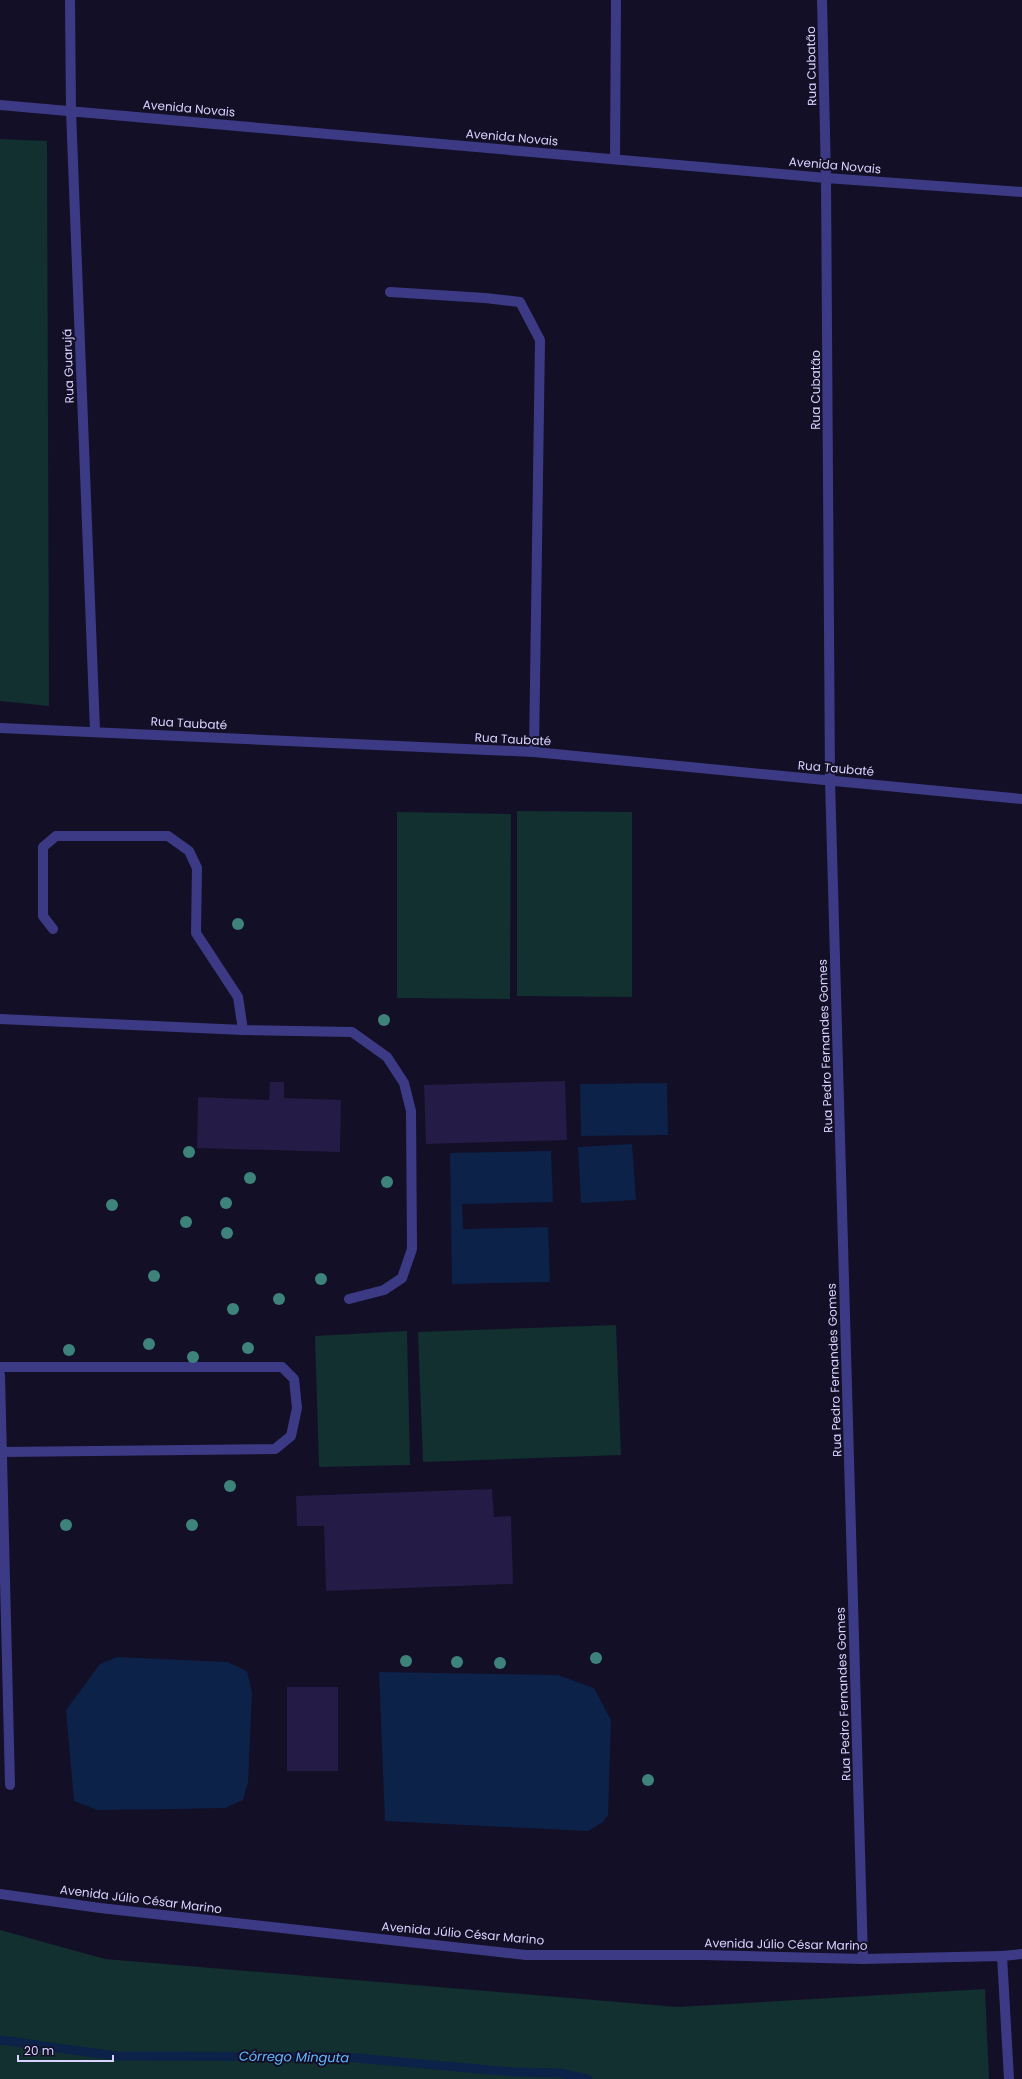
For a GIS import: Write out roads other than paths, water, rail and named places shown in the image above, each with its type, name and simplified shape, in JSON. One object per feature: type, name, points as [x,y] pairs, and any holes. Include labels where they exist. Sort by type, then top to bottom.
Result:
[{"type":"street","name":"Rua Guarujá","points":[[70,0],[71,111],[95,731]]},
{"type":"street","points":[[615,159],[616,0]]},
{"type":"street","name":"Rua Cubatão","points":[[822,0],[826,178],[830,780]]},
{"type":"street","name":"Avenida Novais","points":[[0,105],[826,178],[1022,192]]},
{"type":"street","points":[[390,292],[486,298],[520,302],[540,340],[534,752]]},
{"type":"street","name":"Rua Taubaté","points":[[0,728],[95,731],[534,752],[1022,799]]},
{"type":"street","name":"Rua Pedro Fernandes Gomes","points":[[830,780],[863,1959]]},
{"type":"street","points":[[52,929],[43,916],[43,847],[56,836],[168,836],[189,851],[197,868],[196,933],[238,997],[243,1030]]},
{"type":"street","points":[[0,1019],[243,1030],[352,1032],[387,1057],[404,1083],[410,1111],[412,1249],[402,1278],[384,1290],[349,1299]]},
{"type":"street","points":[[0,1367],[282,1368],[294,1379],[297,1408],[291,1436],[276,1449],[2,1452]]},
{"type":"street","points":[[0,1375],[10,1785]]},
{"type":"street","name":"Avenida Júlio César Marino","points":[[0,1894],[100,1908],[526,1955],[705,1955],[863,1959],[1002,1956],[1022,1954]]},
{"type":"street","points":[[1002,1956],[1009,2079]]},
{"type":"water","points":[[667,1083],[668,1135],[581,1136],[580,1084]]},
{"type":"water","points":[[632,1144],[636,1200],[581,1203],[578,1147]]},
{"type":"water","points":[[551,1151],[553,1202],[462,1204],[463,1229],[548,1227],[550,1282],[452,1284],[450,1153]]},
{"type":"water","points":[[117,1657],[227,1662],[247,1671],[252,1692],[248,1782],[243,1800],[225,1808],[97,1810],[74,1801],[66,1710],[100,1664]]},
{"type":"water","points":[[379,1672],[558,1675],[594,1688],[611,1720],[608,1815],[603,1822],[588,1831],[385,1821]]},
{"type":"waterway","name":"Córrego Minguta","points":[[0,2040],[116,2056],[345,2057],[513,2072],[560,2073],[588,2079]]}]
